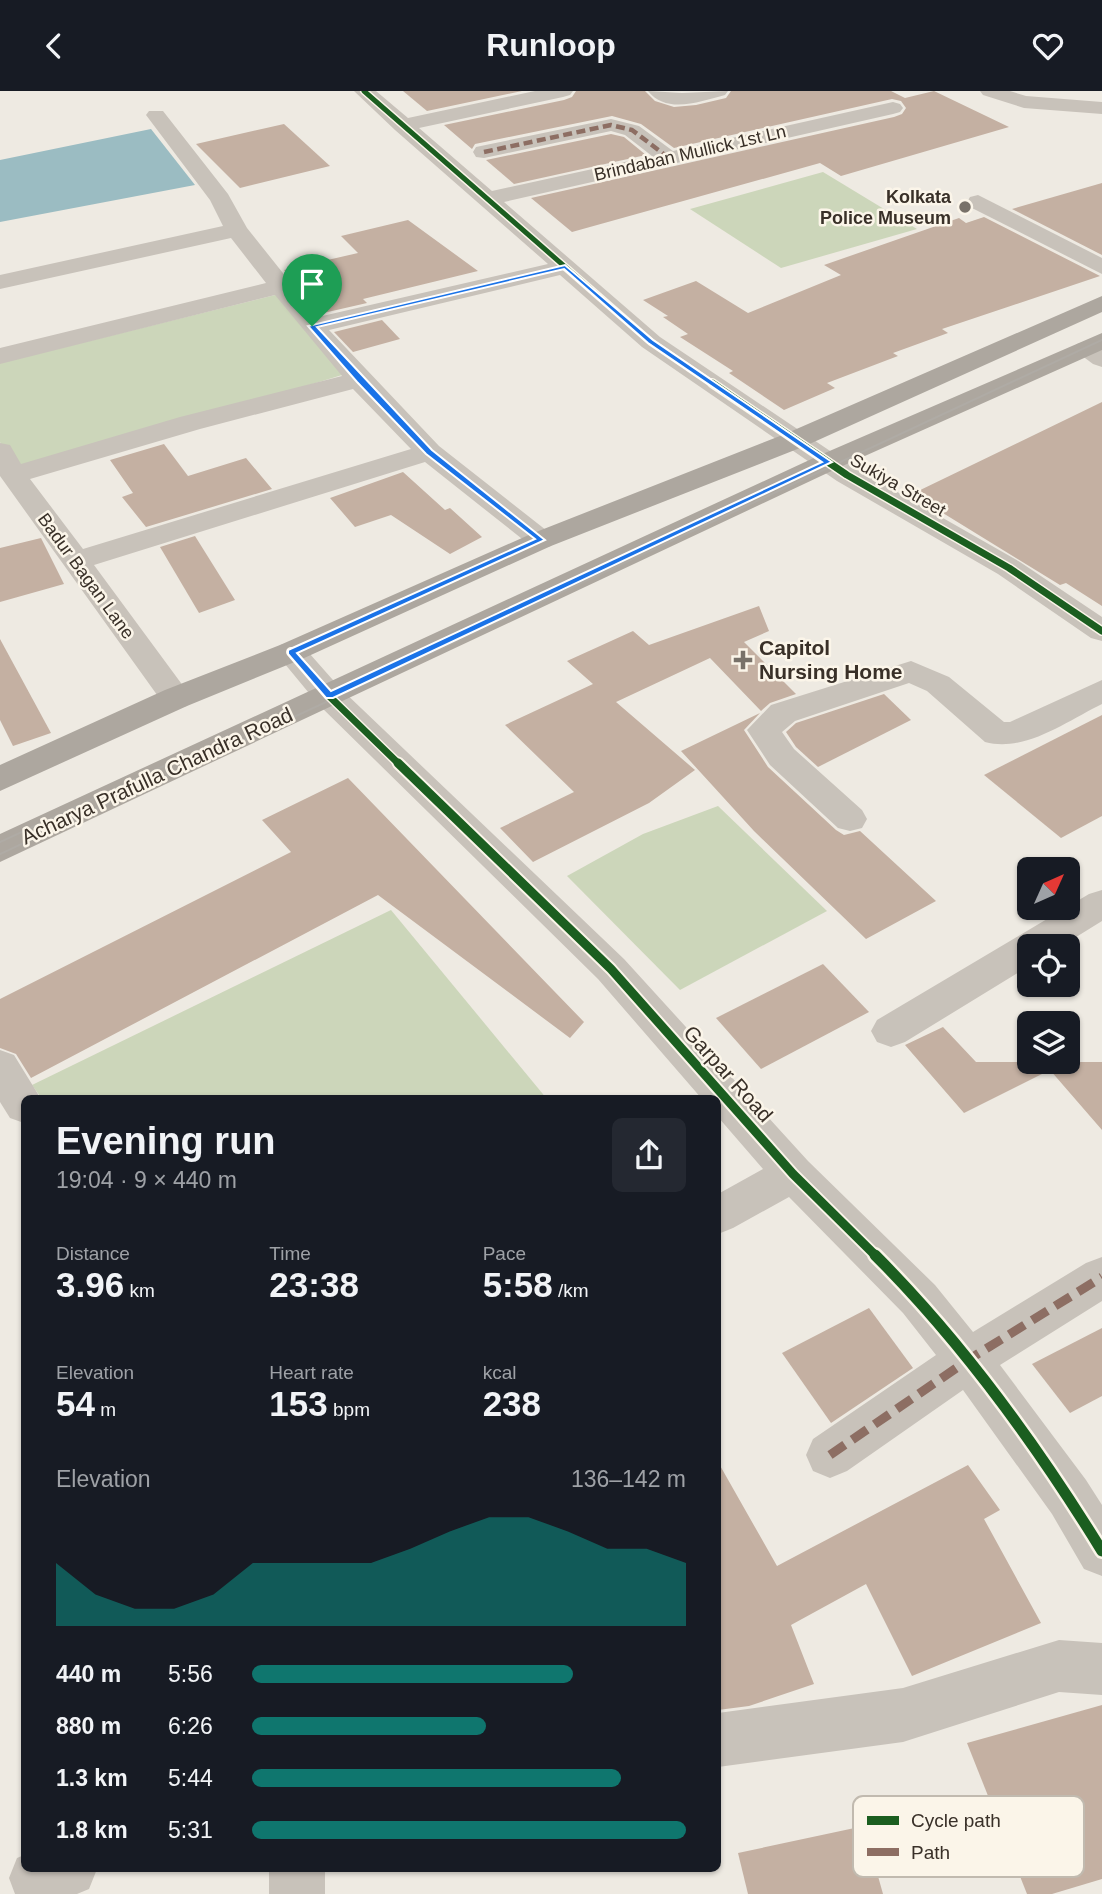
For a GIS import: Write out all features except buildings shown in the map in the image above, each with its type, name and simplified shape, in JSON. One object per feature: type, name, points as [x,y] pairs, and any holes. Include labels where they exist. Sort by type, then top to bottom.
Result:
[{"type":"main road","points":[[0,779],[176,698],[291,652],[541,540],[795,440],[1102,303]]},
{"type":"main road","name":"Acharya Prafulla Chandra Road","points":[[0,849],[828,462],[1097,350]]},
{"type":"street","name":"Sukiya Street","points":[[364,91],[651,342],[828,462],[1009,568],[1102,631]]},
{"type":"street","points":[[402,126],[564,91]]},
{"type":"street","points":[[658,91],[680,100],[718,91]]},
{"type":"street","points":[[989,91],[1024,102],[1102,106]]},
{"type":"street","points":[[1081,91],[1102,106]]},
{"type":"street","name":"Brindaban Mullick 1st Ln","points":[[488,199],[893,108]]},
{"type":"street","points":[[156,115],[220,199],[237,230],[312,326],[359,380],[429,452],[541,540]]},
{"type":"street","points":[[484,152],[611,125],[632,129],[669,158]]},
{"type":"street","points":[[978,202],[1102,267]]},
{"type":"street","points":[[0,282],[237,230]]},
{"type":"street","points":[[312,326],[565,267]]},
{"type":"street","points":[[0,356],[282,286]]},
{"type":"street","points":[[7,463],[190,423],[359,380]]},
{"type":"street","points":[[76,561],[429,452]]},
{"type":"street","name":"Badur Bagan Lane","points":[[7,463],[176,698]]},
{"type":"street","name":"Garpar Road","points":[[291,652],[322,699],[611,969],[793,1174],[919,1299],[968,1360],[1069,1497],[1102,1551]]},
{"type":"street","points":[[850,819],[782,757],[764,730],[783,713],[911,671],[945,689],[997,734],[1016,733],[1102,691]]},
{"type":"street","points":[[1052,934],[1102,904]]},
{"type":"street","points":[[891,1031],[1017,955]]},
{"type":"street","points":[[0,1066],[21,1101]]},
{"type":"street","points":[[721,1213],[793,1174]]},
{"type":"street","points":[[830,1455],[968,1360],[1102,1277]]},
{"type":"street","points":[[721,1740],[903,1715],[1059,1667],[1102,1669]]},
{"type":"street","points":[[297,1872],[298,1894]]},
{"type":"green space","points":[[823,172],[917,229],[781,268],[690,209]]},
{"type":"green space","points":[[287,292],[352,372],[13,475],[0,442],[0,363]]},
{"type":"green space","points":[[718,806],[827,911],[680,990],[567,876],[643,834]]},
{"type":"green space","points":[[391,910],[544,1095],[39,1095],[32,1085]]},
{"type":"water","points":[[151,129],[195,185],[0,222],[0,160]]},
{"type":"tram line","points":[[0,854],[1102,340]]},
{"type":"tram line","points":[[0,842],[181,758]]},
{"type":"marked path","points":[[484,152],[611,125],[632,130],[669,158]]},
{"type":"marked path","points":[[830,1455],[968,1360],[1102,1277]]},
{"type":"cycle path","points":[[364,91],[651,342],[847,475],[1009,568],[1102,631]]},
{"type":"cycle path","points":[[291,652],[329,696],[611,969],[793,1174],[919,1299],[968,1360],[1069,1497],[1102,1551]]},
{"type":"place","name":"Kolkata Police Museum","points":[[965,207]]},
{"type":"place","name":"Capitol Nursing Home","points":[[743,660]]},
{"type":"route","points":[[565,267],[651,342],[828,462],[329,695],[291,652],[541,540],[429,452],[359,380],[312,326],[565,267]]}]
